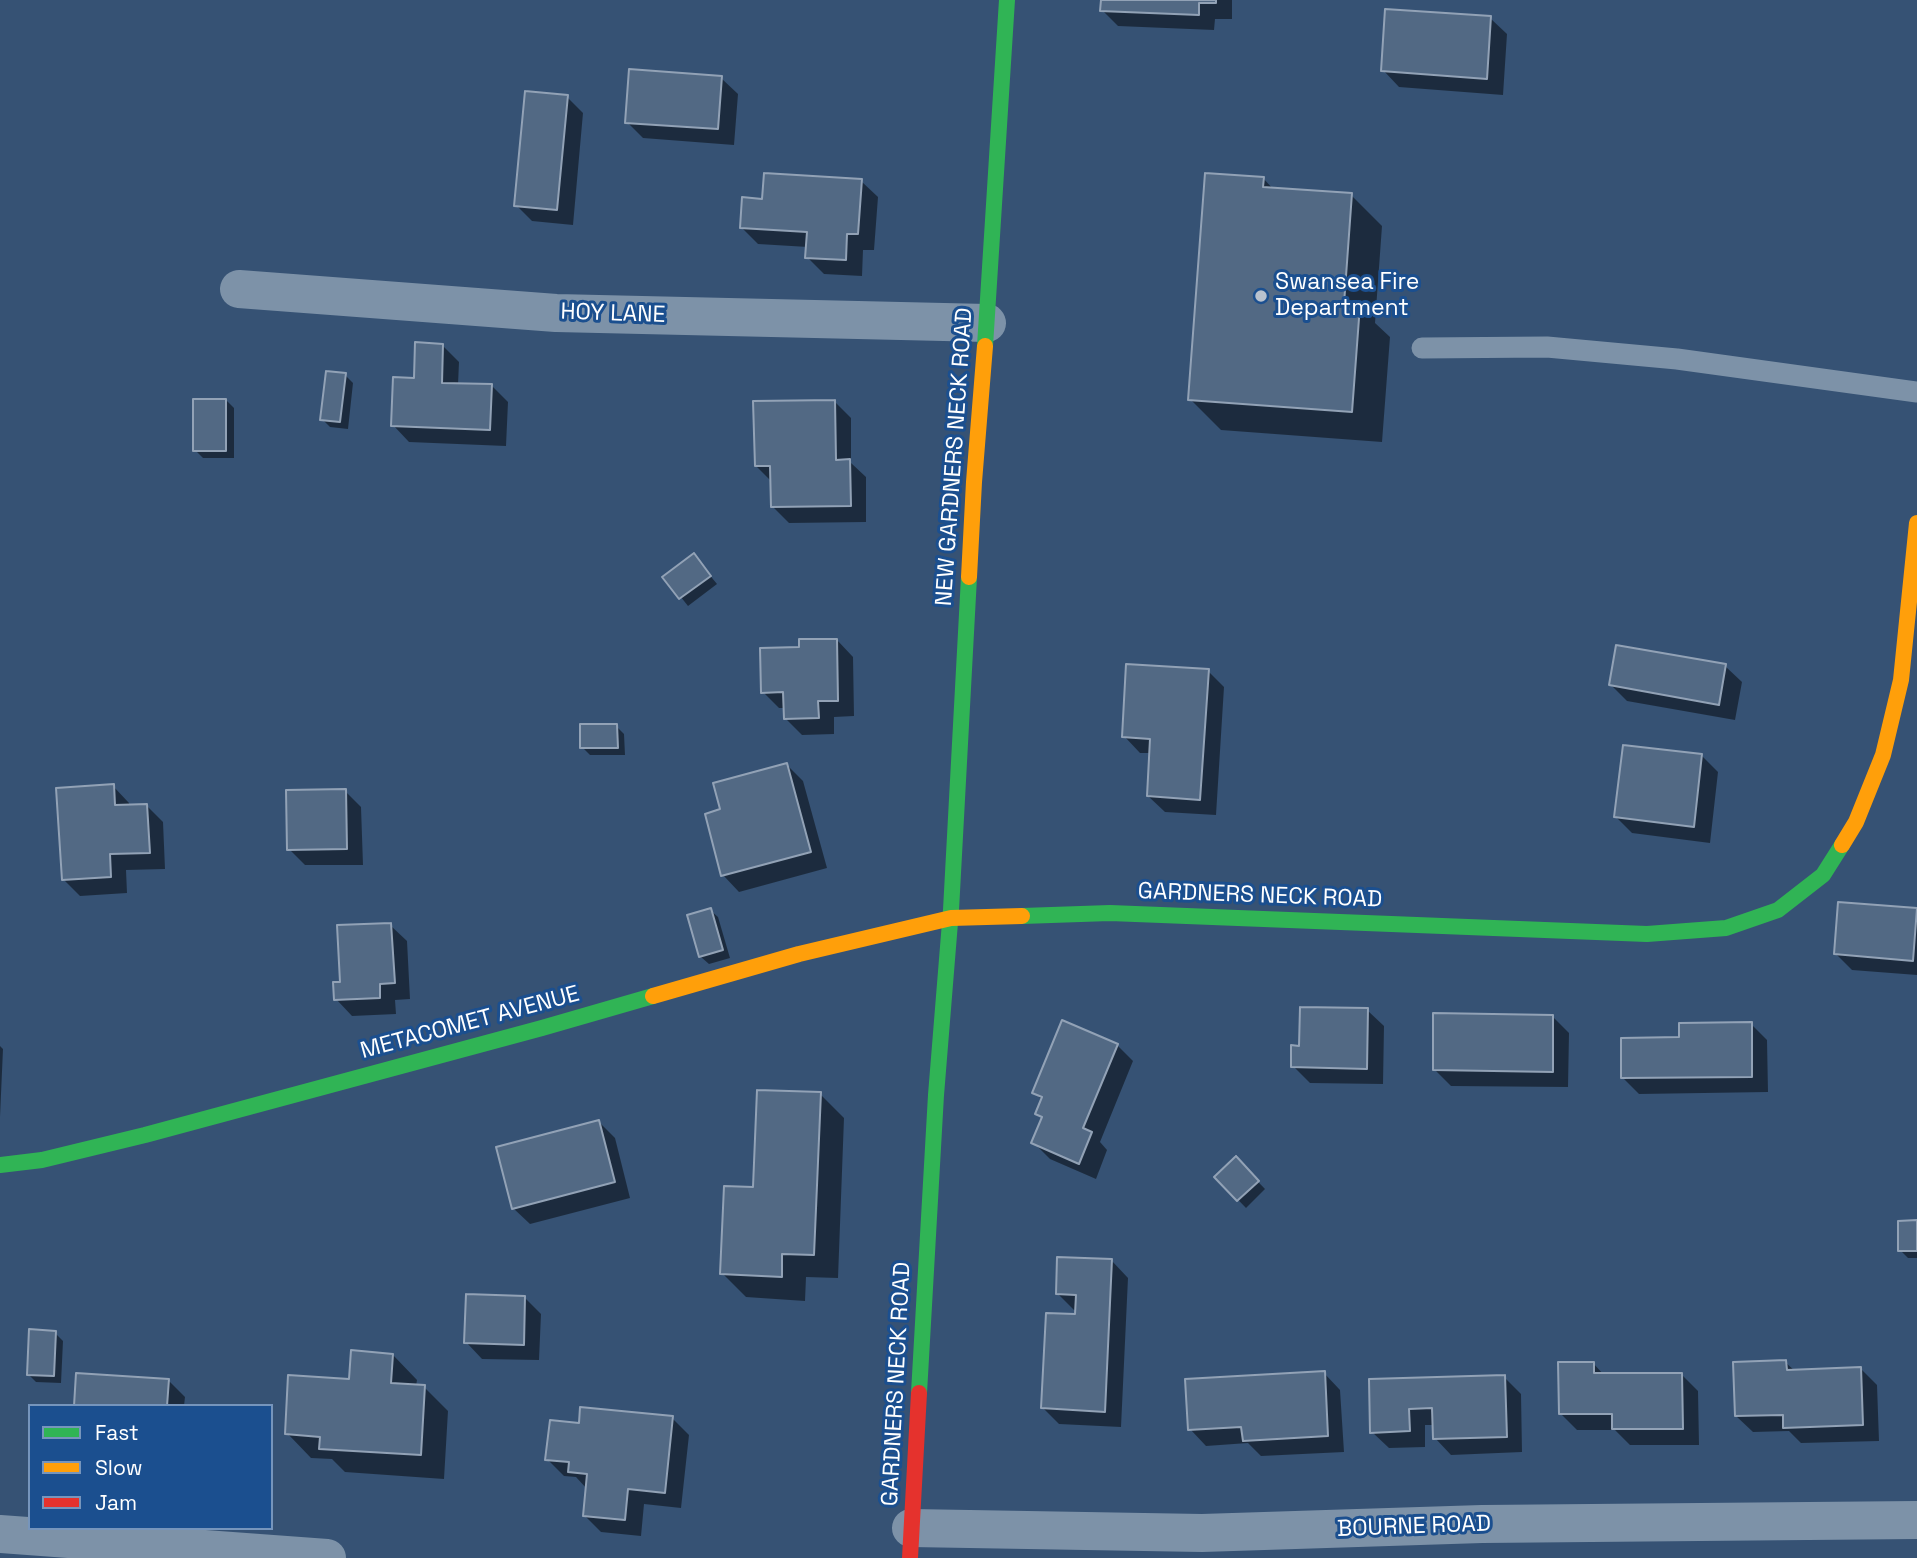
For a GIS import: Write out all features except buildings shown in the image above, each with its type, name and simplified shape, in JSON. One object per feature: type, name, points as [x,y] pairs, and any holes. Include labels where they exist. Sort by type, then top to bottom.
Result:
[{"type":"street","name":"NEW GARDNERS NECK ROAD","points":[[951,918],[974,482],[987,323],[1007,0]]},
{"type":"street","name":"HOY LANE","points":[[239,289],[556,313],[987,323]]},
{"type":"street","name":"GARDNERS NECK ROAD","points":[[911,1543],[936,1095],[951,918],[1110,913],[1647,934],[1726,928],[1777,910],[1823,875],[1856,822],[1883,755],[1900,680],[1917,523]]},
{"type":"street","name":"METACOMET AVENUE","points":[[0,1164],[42,1160],[145,1135],[542,1028],[799,954],[951,918]]},
{"type":"street","name":"BOURNE ROAD","points":[[911,1543],[1482,1524],[1917,1520]]},
{"type":"street","points":[[0,1534],[327,1558]]},
{"type":"lane","points":[[1422,348],[1547,347],[1677,359],[1917,392]]},
{"type":"traffic: fast","points":[[985,346],[1007,0]]},
{"type":"traffic: fast","points":[[919,1393],[936,1095],[951,910],[969,577]]},
{"type":"traffic: fast","points":[[1022,916],[1110,913],[1647,934],[1726,928],[1778,910],[1823,875],[1842,845]]},
{"type":"traffic: fast","points":[[0,1165],[42,1160],[145,1135],[653,996]]},
{"type":"traffic: slow","points":[[969,577],[985,346]]},
{"type":"traffic: slow","points":[[1842,845],[1856,822],[1883,755],[1901,680],[1917,523]]},
{"type":"traffic: slow","points":[[653,996],[799,954],[951,918],[1022,916]]},
{"type":"traffic: jam","points":[[910,1558],[919,1393]]},
{"type":"place","name":"Swansea Fire Department","points":[[1261,296]]}]
